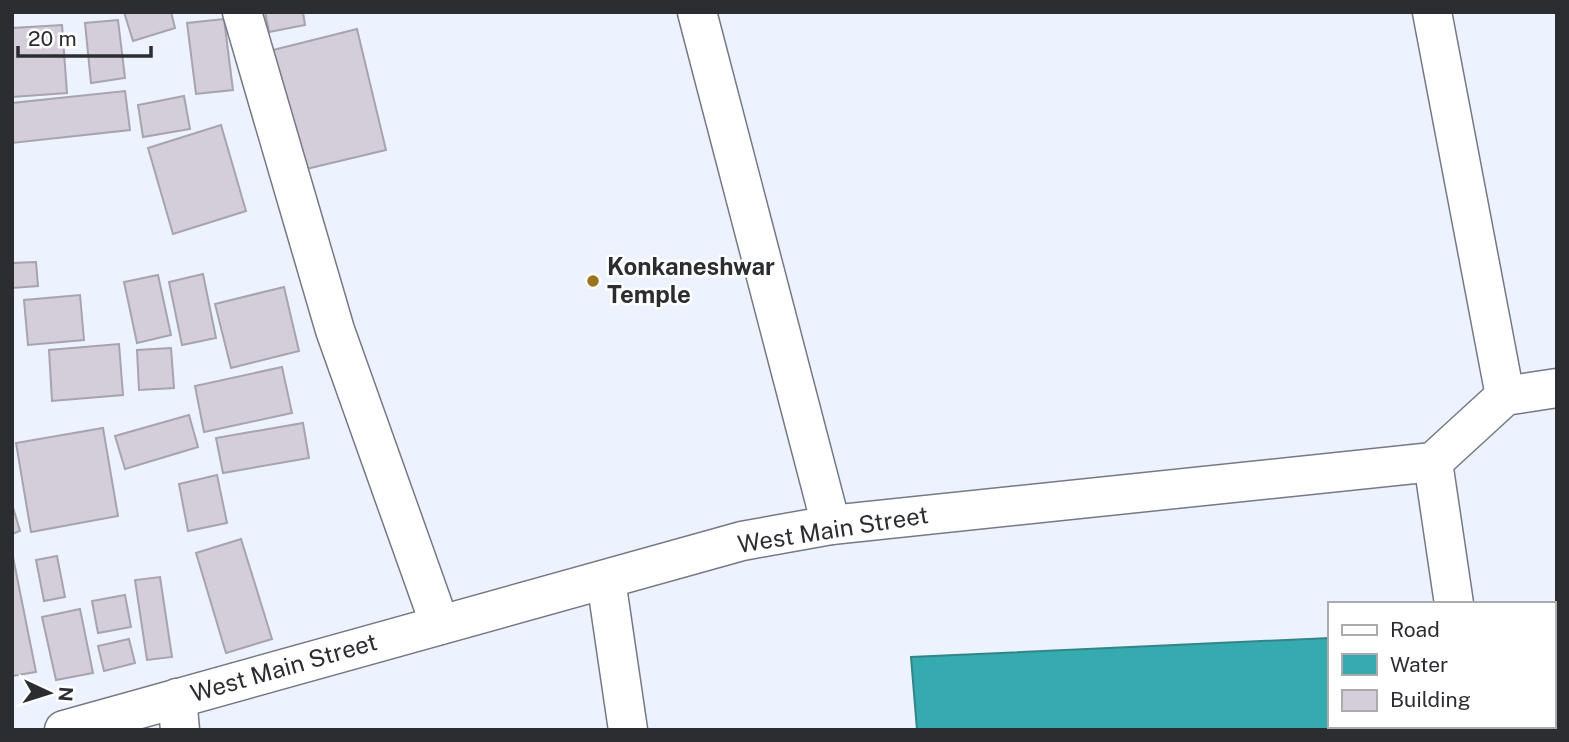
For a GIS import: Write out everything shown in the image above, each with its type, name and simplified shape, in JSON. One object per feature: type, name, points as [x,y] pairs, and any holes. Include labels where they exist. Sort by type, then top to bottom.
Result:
[{"type":"street","points":[[242,12],[335,330],[440,625]]},
{"type":"street","points":[[697,12],[831,525]]},
{"type":"street","points":[[1432,12],[1506,396]]},
{"type":"street","points":[[1454,602],[1433,462],[1506,396],[1557,388]]},
{"type":"street","name":"West Main Street","points":[[64,730],[179,714],[440,625],[742,541],[831,525],[1433,462]]},
{"type":"street","points":[[606,580],[628,730]]},
{"type":"water","points":[[1328,638],[1328,728],[1471,730],[917,730],[911,657]]},
{"type":"building","points":[[124,12],[171,12],[175,28],[133,41]]},
{"type":"building","points":[[265,12],[303,12],[305,25],[269,32]]},
{"type":"building","points":[[224,19],[233,90],[196,94],[187,23]]},
{"type":"building","points":[[118,20],[125,78],[91,83],[85,23]]},
{"type":"building","points":[[62,25],[67,93],[12,97],[12,28]]},
{"type":"building","points":[[357,29],[386,150],[302,170],[273,50]]},
{"type":"building","points":[[125,91],[130,130],[12,143],[12,103]]},
{"type":"building","points":[[184,96],[190,129],[143,137],[138,105]]},
{"type":"building","points":[[221,125],[246,211],[173,234],[148,148]]},
{"type":"building","points":[[36,262],[38,286],[12,288],[12,263]]},
{"type":"building","points":[[203,274],[216,338],[182,345],[169,282]]},
{"type":"building","points":[[158,275],[171,335],[137,343],[124,282]]},
{"type":"building","points":[[284,287],[299,351],[231,368],[215,304]]},
{"type":"building","points":[[80,295],[84,340],[28,345],[24,300]]},
{"type":"building","points":[[119,344],[123,395],[52,401],[49,350]]},
{"type":"building","points":[[171,348],[174,388],[139,390],[137,350]]},
{"type":"building","points":[[282,367],[292,413],[204,432],[195,386]]},
{"type":"building","points":[[189,415],[198,447],[125,469],[115,436]]},
{"type":"building","points":[[303,423],[309,458],[223,473],[216,438]]},
{"type":"building","points":[[103,428],[118,516],[31,532],[16,443]]},
{"type":"building","points":[[217,475],[227,523],[188,531],[179,484]]},
{"type":"building","points":[[12,504],[20,531],[12,534]]},
{"type":"building","points":[[241,539],[272,639],[226,653],[196,553]]},
{"type":"building","points":[[12,552],[36,672],[12,676]]},
{"type":"building","points":[[57,556],[65,597],[44,601],[36,560]]},
{"type":"building","points":[[160,577],[172,657],[147,660],[135,580]]},
{"type":"building","points":[[125,595],[131,627],[98,633],[92,601]]},
{"type":"building","points":[[80,609],[93,673],[56,680],[42,617]]},
{"type":"building","points":[[129,639],[135,663],[104,671],[98,646]]},
{"type":"place","name":"Konkaneshwar Temple","points":[[593,281]]}]
